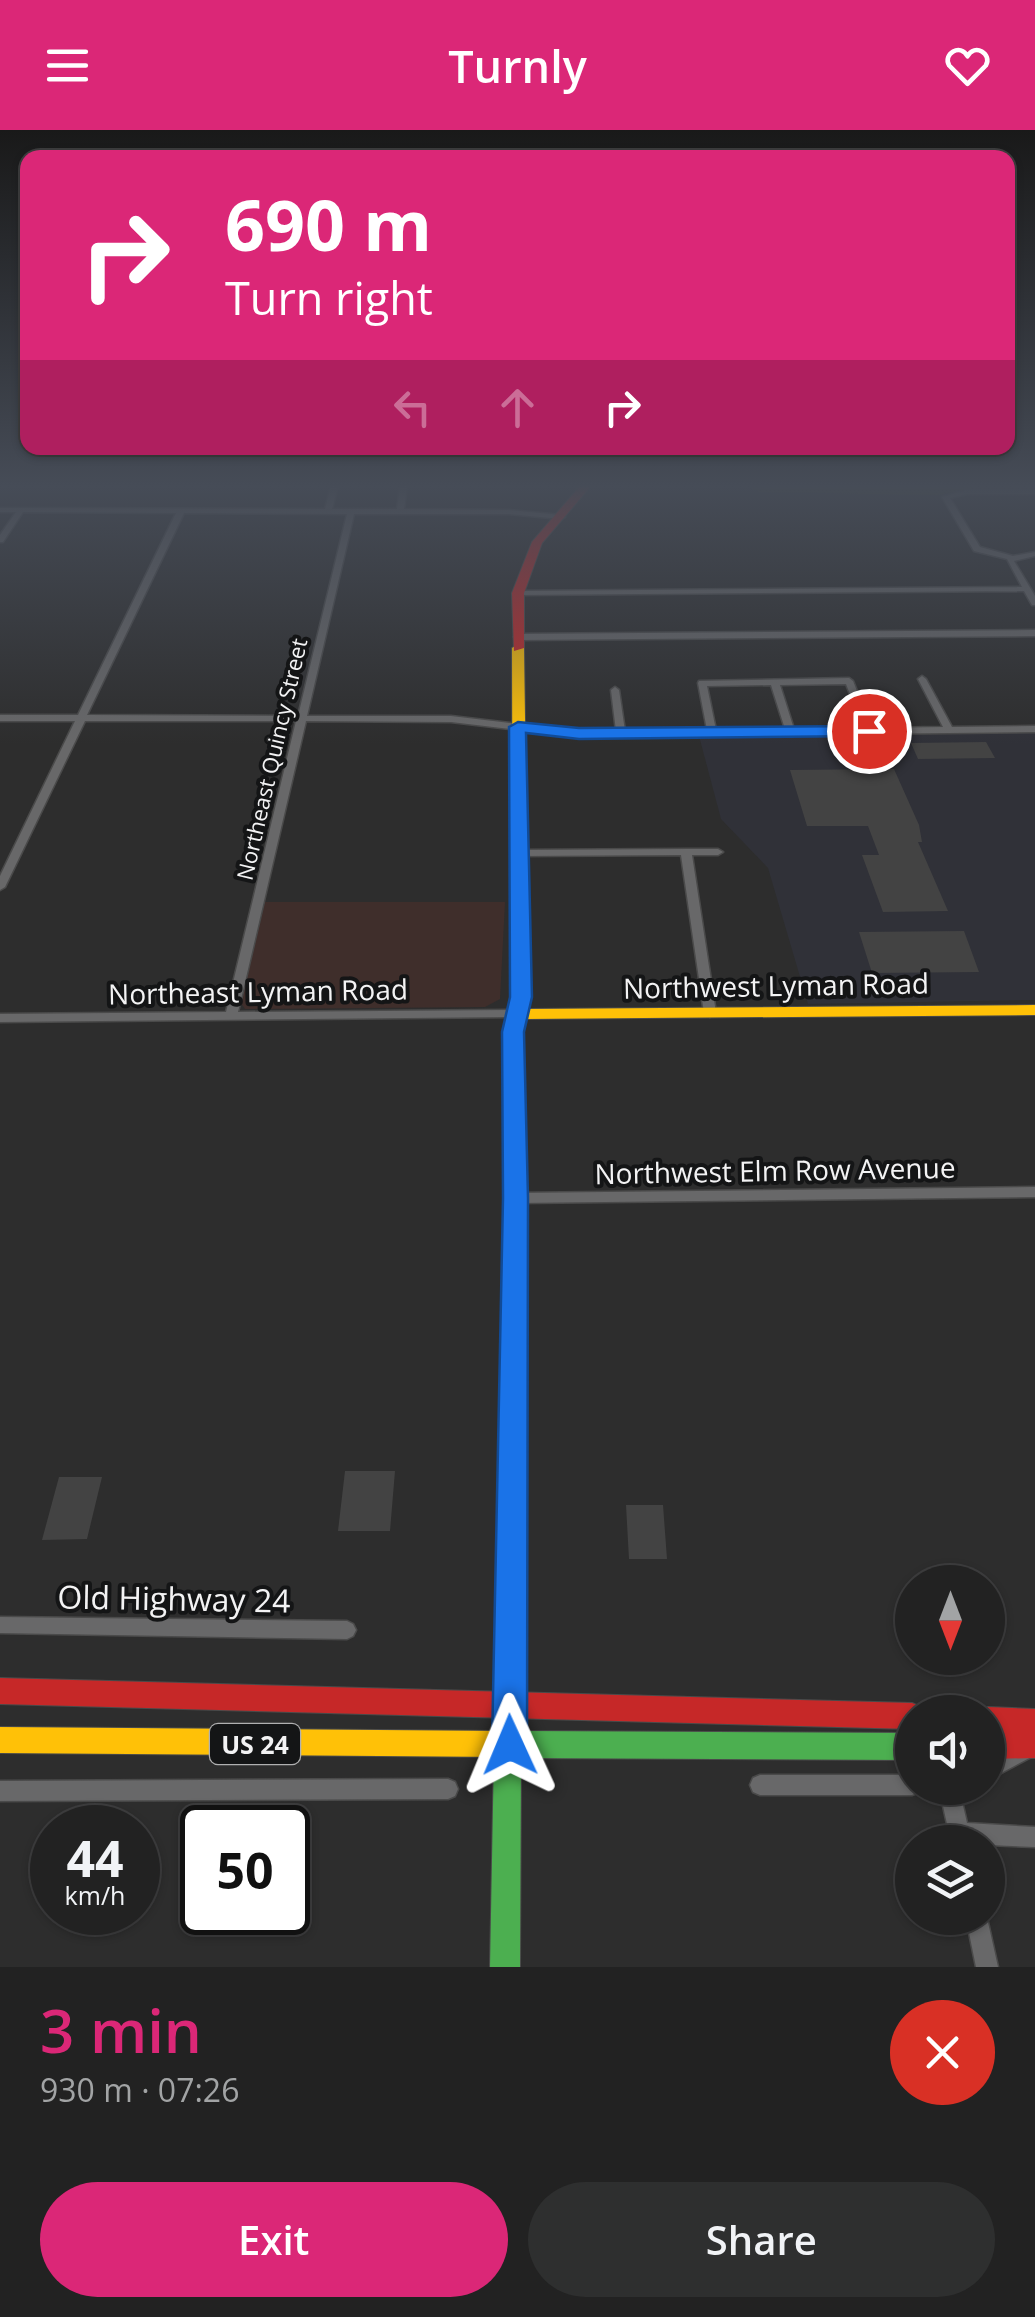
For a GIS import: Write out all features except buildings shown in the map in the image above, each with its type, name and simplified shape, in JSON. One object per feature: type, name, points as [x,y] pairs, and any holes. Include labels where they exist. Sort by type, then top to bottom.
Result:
[{"type":"main road","points":[[505,1967],[516,1198],[513,1032],[521,997],[518,593],[526,572]]},
{"type":"main road","name":"Northwest Lyman Road","points":[[517,1014],[1035,1010]]},
{"type":"main road","name":"US 24","points":[[0,1691],[895,1716]]},
{"type":"main road","points":[[1005,1721],[1035,1722]]},
{"type":"main road","name":"US 24","points":[[0,1740],[895,1747]]},
{"type":"main road","points":[[1005,1746],[1035,1745]]},
{"type":"street","points":[[0,887],[152,572]]},
{"type":"street","name":"Northeast Quincy Street","points":[[231,1016],[337,572]]},
{"type":"street","points":[[1016,572],[1035,604]]},
{"type":"street","points":[[518,593],[1026,590]]},
{"type":"street","points":[[518,636],[1035,633]]},
{"type":"street","points":[[922,680],[949,730]]},
{"type":"street","points":[[712,732],[702,683],[774,681],[849,682],[869,731]]},
{"type":"street","points":[[774,681],[790,732]]},
{"type":"street","points":[[615,690],[621,733]]},
{"type":"street","points":[[0,718],[451,719],[566,733],[1035,729]]},
{"type":"street","points":[[686,852],[710,1013]]},
{"type":"street","points":[[518,853],[718,852]]},
{"type":"street","name":"Northeast Lyman Road","points":[[0,1018],[517,1014]]},
{"type":"street","name":"Northwest Elm Row Avenue","points":[[516,1198],[1035,1192]]},
{"type":"street","name":"Old Highway 24","points":[[0,1626],[347,1630]]},
{"type":"street","points":[[1005,1761],[1035,1745]]},
{"type":"street","points":[[760,1785],[895,1785]]},
{"type":"street","points":[[0,1791],[448,1790]]},
{"type":"street","points":[[1005,1837],[1035,1837]]},
{"type":"street","points":[[981,1935],[988,1967]]},
{"type":"shaded area","points":[[1035,732],[1035,1000],[808,1004],[768,868],[721,819],[699,736]]},
{"type":"shaded area","points":[[265,902],[505,902],[500,999],[485,1007],[245,1009],[241,1003]]},
{"type":"traffic: fast","points":[[505,1967],[511,1522]]},
{"type":"traffic: fast","points":[[504,1744],[895,1747]]},
{"type":"traffic: slow","points":[[511,1522],[516,1198],[513,1032],[521,997],[518,648]]},
{"type":"traffic: slow","points":[[517,1014],[1035,1010]]},
{"type":"traffic: slow","points":[[0,1740],[504,1744]]},
{"type":"traffic: jam","points":[[518,648],[518,593],[526,572]]},
{"type":"traffic: jam","points":[[0,1691],[895,1716]]},
{"type":"traffic: jam","points":[[1005,1721],[1035,1722]]},
{"type":"traffic: jam","points":[[1005,1746],[1035,1745]]},
{"type":"route","points":[[510,1745],[516,1198],[513,1032],[521,997],[518,727],[579,734],[869,731]]}]
